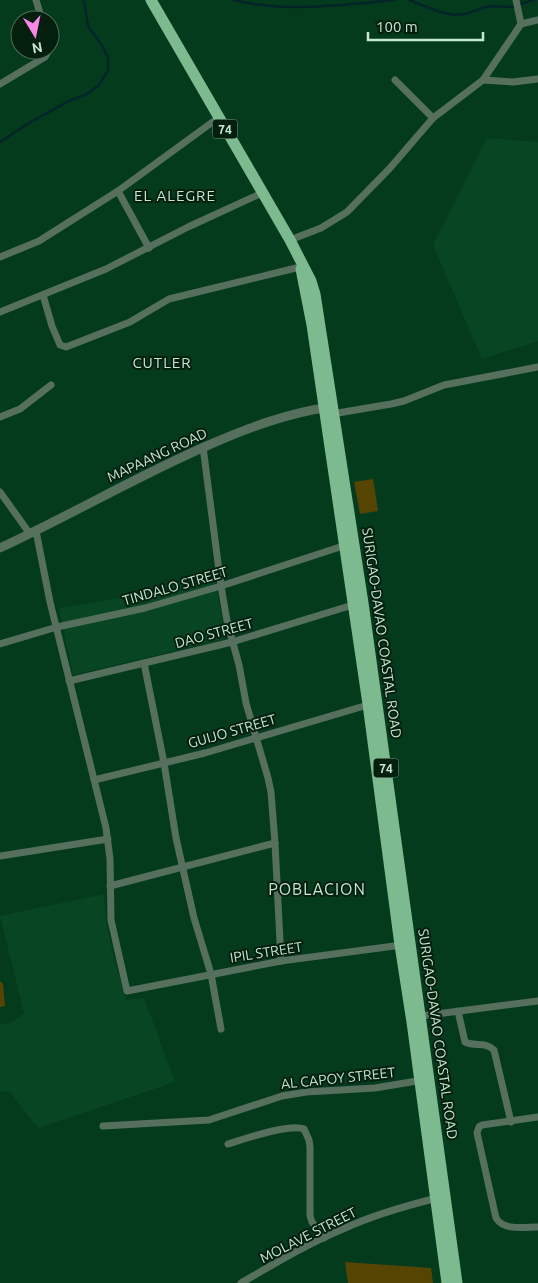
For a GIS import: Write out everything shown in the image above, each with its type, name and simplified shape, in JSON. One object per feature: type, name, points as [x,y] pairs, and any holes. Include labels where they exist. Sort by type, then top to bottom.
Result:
[{"type":"highway","name":"SURIGAO-DAVAO COASTAL ROAD","points":[[151,0],[290,240],[299,262],[311,281],[315,294],[329,410],[359,604],[441,1197],[457,1283]]},
{"type":"highway","name":"SURIGAO-DAVAO COASTAL ROAD","points":[[405,944],[421,1016],[425,1080]]},
{"type":"highway","name":"SURIGAO-DAVAO COASTAL ROAD","points":[[441,1197],[447,1283]]},
{"type":"street","points":[[517,1],[521,24]]},
{"type":"street","points":[[290,240],[321,228],[347,212],[390,168],[433,118],[483,80],[521,24],[538,20]]},
{"type":"street","points":[[0,84],[40,60]]},
{"type":"street","points":[[483,80],[513,82],[538,79]]},
{"type":"street","points":[[395,80],[433,118]]},
{"type":"street","points":[[0,258],[38,241],[118,191],[218,118]]},
{"type":"street","points":[[118,191],[149,248]]},
{"type":"street","points":[[0,312],[106,269],[188,227],[262,193]]},
{"type":"street","points":[[43,295],[56,337],[60,345],[66,347],[130,322],[169,299],[299,262]]},
{"type":"street","points":[[329,410],[391,404],[404,401],[444,385],[538,367]]},
{"type":"street","points":[[0,417],[20,409],[51,385]]},
{"type":"street","name":"MAPAANG ROAD","points":[[0,548],[203,447],[272,419],[329,410]]},
{"type":"street","points":[[203,447],[221,586],[246,703],[268,778],[275,843],[281,961]]},
{"type":"street","points":[[0,492],[33,533],[108,840],[110,886],[275,843]]},
{"type":"street","name":"TINDALO STREET","points":[[0,644],[57,627],[123,614],[221,586],[349,544]]},
{"type":"street","name":"DAO STREET","points":[[69,681],[232,642],[359,604]]},
{"type":"street","points":[[144,663],[183,867],[194,918],[211,974],[221,1028]]},
{"type":"street","name":"GUIJO STREET","points":[[94,780],[205,753],[372,703]]},
{"type":"street","points":[[0,856],[108,840]]},
{"type":"street","name":"IPIL STREET","points":[[110,886],[112,930],[127,991],[281,961],[405,944]]},
{"type":"street","points":[[421,1016],[538,1001]]},
{"type":"street","points":[[458,1011],[465,1042],[468,1044],[490,1046],[494,1050],[510,1122]]},
{"type":"street","name":"AL CAPOY STREET","points":[[104,1126],[209,1120],[282,1096],[306,1092],[375,1088],[425,1080]]},
{"type":"street","points":[[538,1117],[482,1125],[478,1129],[477,1136],[496,1218],[502,1225],[538,1227]]},
{"type":"street","points":[[228,1144],[292,1127],[304,1129],[310,1147],[310,1216],[312,1222],[324,1238]]},
{"type":"street","name":"MOLAVE STREET","points":[[241,1283],[324,1238],[360,1221],[441,1197]]},
{"type":"shaded area","points":[[487,138],[538,142],[538,341],[482,359],[433,245]]},
{"type":"shaded area","points":[[373,479],[378,511],[360,514],[354,482]]},
{"type":"shaded area","points":[[214,572],[225,639],[73,675],[59,608],[139,594]]},
{"type":"shaded area","points":[[104,894],[106,921],[114,959],[126,1000],[144,998],[175,1082],[38,1128],[10,1092],[0,1091],[0,1023],[9,1025],[24,1013],[0,916]]},
{"type":"shaded area","points":[[0,981],[3,984],[5,1006],[0,1007]]},
{"type":"shaded area","points":[[345,1262],[431,1268],[433,1283],[348,1283]]},
{"type":"waterway","points":[[0,142],[29,123],[69,101],[87,94],[99,85],[108,70],[108,58],[103,47],[88,26],[84,0]]},
{"type":"waterway","points":[[234,0],[254,4],[294,7],[334,6],[395,0]]},
{"type":"waterway","points":[[409,0],[440,12],[455,15],[465,14],[489,6],[512,7],[533,0]]},
{"type":"district","name":"EL ALEGRE","points":[[175,195]]},
{"type":"district","name":"CUTLER","points":[[162,362]]},
{"type":"district","name":"POBLACION","points":[[317,889]]}]
